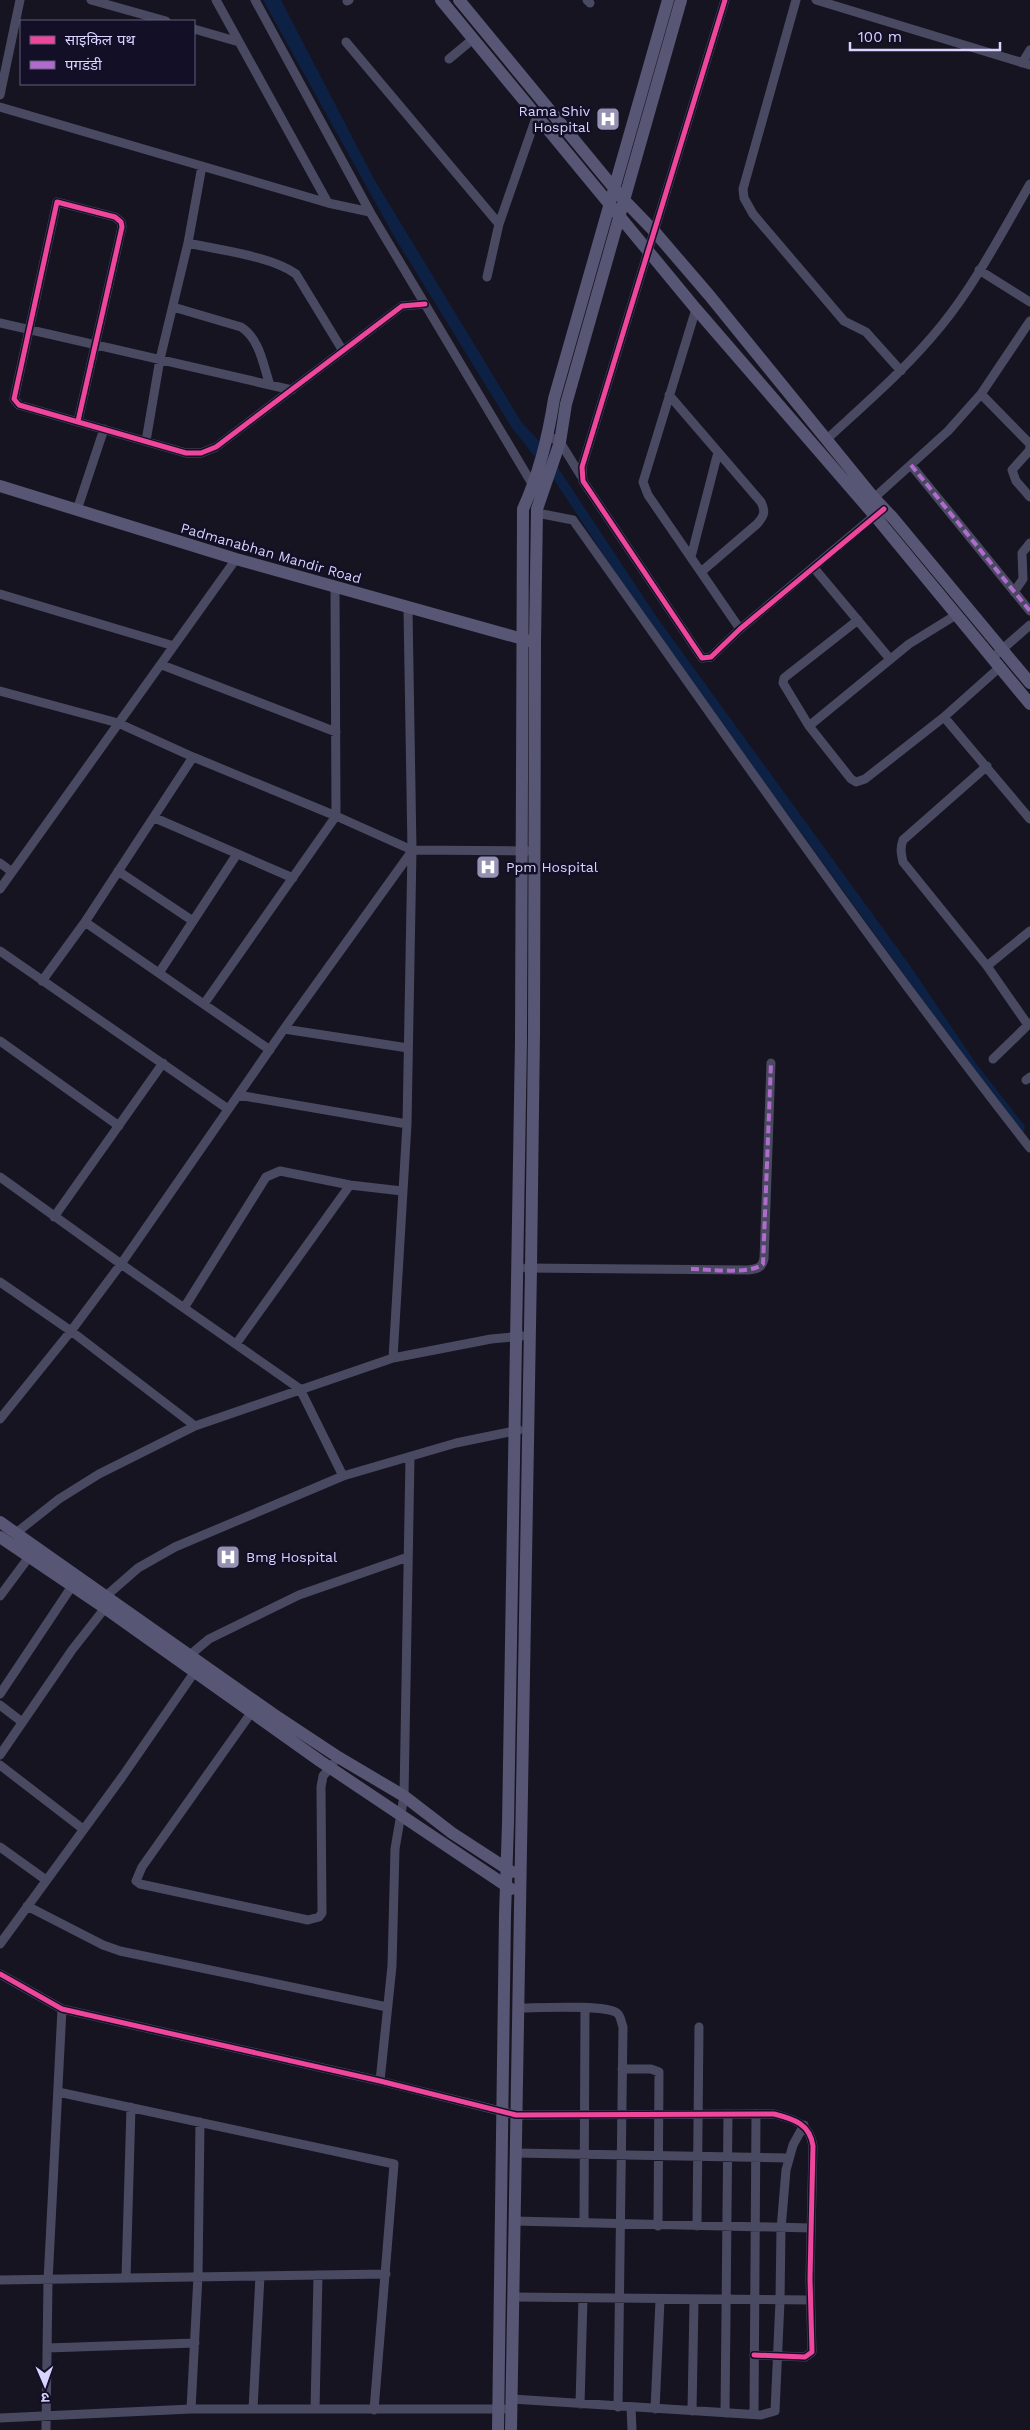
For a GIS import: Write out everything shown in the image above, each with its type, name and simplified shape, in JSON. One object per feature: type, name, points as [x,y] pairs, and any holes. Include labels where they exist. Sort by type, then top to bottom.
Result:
[{"type":"main road","points":[[441,0],[610,202],[696,309],[1030,683]]},
{"type":"main road","points":[[459,0],[623,199],[654,231],[827,439],[874,498],[879,512],[956,615],[1030,704]]},
{"type":"main road","points":[[511,2430],[507,2406],[503,2112],[506,1868],[515,1431],[531,1268],[528,641],[524,509],[548,480],[553,444],[554,399],[668,0]]},
{"type":"main road","points":[[528,641],[539,468],[553,444],[566,404],[618,214],[681,0]]},
{"type":"main road","name":"Padmanabhan Mandir Road","points":[[0,486],[236,559],[528,641]]},
{"type":"main road","points":[[498,2430],[507,2406],[513,2297],[521,1896],[529,1428],[517,1268],[528,851]]},
{"type":"main road","points":[[0,1522],[16,1533],[25,1549],[72,1586],[106,1602],[334,1763],[401,1815],[521,1896]]},
{"type":"main road","points":[[0,1537],[25,1549],[190,1655],[197,1668],[251,1713],[334,1763],[404,1796],[452,1833],[521,1878]]},
{"type":"street","points":[[0,95],[20,0]]},
{"type":"street","points":[[91,0],[162,20]]},
{"type":"street","points":[[216,0],[328,203]]},
{"type":"street","points":[[255,0],[370,212],[537,491]]},
{"type":"street","points":[[581,476],[648,249],[725,0]]},
{"type":"street","points":[[796,0],[743,189],[744,198],[753,214],[844,320],[866,332],[900,371]]},
{"type":"street","points":[[816,0],[1026,64],[1030,50]]},
{"type":"street","points":[[195,29],[239,42]]},
{"type":"street","points":[[449,59],[473,39]]},
{"type":"street","points":[[346,42],[500,224]]},
{"type":"street","points":[[0,107],[328,203],[370,212]]},
{"type":"street","points":[[487,277],[500,224],[537,115]]},
{"type":"street","points":[[146,441],[160,359],[188,243],[202,166]]},
{"type":"street","points":[[827,439],[900,371],[941,326],[979,270],[1030,184]]},
{"type":"street","points":[[78,421],[122,227],[121,222],[115,217],[57,202],[14,399],[19,405],[186,453],[201,453],[216,448],[402,306],[425,304]]},
{"type":"street","points":[[188,243],[272,262],[288,268],[296,274],[343,351]]},
{"type":"street","points":[[979,270],[1030,302]]},
{"type":"street","points":[[173,307],[241,327],[249,332],[254,340],[270,385]]},
{"type":"street","points":[[696,309],[643,482],[648,495],[740,629]]},
{"type":"street","points":[[0,324],[292,390]]},
{"type":"street","points":[[874,498],[948,431],[981,394],[1029,325]]},
{"type":"street","points":[[981,394],[1030,445],[1029,451],[1012,470],[1016,482],[1030,497]]},
{"type":"street","points":[[669,395],[761,502],[765,510],[764,517],[757,524],[701,572]]},
{"type":"street","points":[[77,510],[104,429]]},
{"type":"street","points":[[553,444],[581,476],[698,655],[702,658],[711,657],[740,629],[879,512]]},
{"type":"street","points":[[691,557],[718,452]]},
{"type":"street","points":[[911,465],[1030,611]]},
{"type":"street","points":[[537,513],[573,520],[880,951],[953,1050],[1030,1148]]},
{"type":"street","points":[[1014,592],[1023,578],[1022,553],[1030,543]]},
{"type":"street","points":[[0,889],[236,559]]},
{"type":"street","points":[[814,568],[890,659]]},
{"type":"street","points":[[204,1004],[336,816],[335,587]]},
{"type":"street","points":[[0,594],[174,646]]},
{"type":"street","points":[[393,1358],[407,1124],[412,850],[408,608]]},
{"type":"street","points":[[810,726],[909,644],[956,615]]},
{"type":"street","points":[[858,620],[784,678],[784,687],[810,726],[851,779],[856,782],[865,779],[944,717],[996,663],[1002,650],[1030,625]]},
{"type":"street","points":[[162,665],[336,732]]},
{"type":"street","points":[[0,691],[118,723],[412,850],[528,851]]},
{"type":"street","points":[[944,717],[987,766],[1030,820]]},
{"type":"street","points":[[42,981],[85,922],[194,757]]},
{"type":"street","points":[[987,766],[903,840],[900,847],[903,862],[986,966],[1029,1024],[993,1059]]},
{"type":"street","points":[[155,818],[293,878]]},
{"type":"street","points":[[0,1419],[71,1331],[121,1264],[284,1029],[412,850]]},
{"type":"street","points":[[158,973],[237,854]]},
{"type":"street","points":[[0,863],[12,872]]},
{"type":"street","points":[[118,871],[193,921]]},
{"type":"street","points":[[85,922],[270,1050]]},
{"type":"street","points":[[986,966],[1030,931]]},
{"type":"street","points":[[0,950],[228,1109]]},
{"type":"street","points":[[284,1029],[408,1048]]},
{"type":"street","points":[[0,1041],[119,1126]]},
{"type":"street","points":[[54,1217],[164,1063]]},
{"type":"street","points":[[517,1268],[748,1270],[758,1268],[764,1259],[771,1063]]},
{"type":"street","points":[[238,1096],[407,1124]]},
{"type":"street","points":[[184,1308],[266,1176],[280,1171],[350,1185],[402,1191]]},
{"type":"street","points":[[0,1177],[54,1217],[300,1389],[343,1476]]},
{"type":"street","points":[[236,1344],[350,1185]]},
{"type":"street","points":[[0,1282],[71,1331],[195,1426]]},
{"type":"street","points":[[16,1533],[59,1499],[100,1474],[195,1426],[393,1358],[491,1339],[523,1336]]},
{"type":"street","points":[[0,1755],[106,1602],[138,1568],[175,1547],[343,1476],[410,1458],[456,1443],[529,1428]]},
{"type":"street","points":[[380,2081],[392,1966],[395,1850],[404,1796],[410,1458]]},
{"type":"street","points":[[0,1596],[25,1549]]},
{"type":"street","points":[[190,1655],[209,1639],[299,1595],[408,1557]]},
{"type":"street","points":[[0,1694],[72,1586]]},
{"type":"street","points":[[0,1944],[197,1668]]},
{"type":"street","points":[[0,1705],[22,1722]]},
{"type":"street","points":[[251,1713],[142,1867],[136,1881],[188,1896],[308,1920],[319,1917],[322,1913],[321,1787],[323,1776],[334,1763]]},
{"type":"street","points":[[0,1765],[83,1829]]},
{"type":"street","points":[[0,1847],[46,1880]]},
{"type":"street","points":[[27,1906],[103,1945],[120,1951],[387,2007]]},
{"type":"street","points":[[0,1974],[62,2010],[380,2081],[516,2115],[756,2114],[786,2117],[804,2125],[809,2132],[813,2146],[810,2355],[754,2355]]},
{"type":"street","points":[[518,2008],[610,2010],[621,2018],[622,2224],[618,2407]]},
{"type":"street","points":[[584,2223],[585,2008]]},
{"type":"street","points":[[46,2430],[48,2281],[62,2010]]},
{"type":"street","points":[[697,2226],[699,2027]]},
{"type":"street","points":[[622,2069],[651,2069],[659,2072],[660,2157],[658,2226]]},
{"type":"street","points":[[58,2092],[394,2164],[374,2410]]},
{"type":"street","points":[[126,2278],[131,2107]]},
{"type":"street","points":[[725,2413],[728,2114]]},
{"type":"street","points":[[754,2414],[756,2114]]},
{"type":"street","points":[[192,2408],[198,2276],[200,2122]]},
{"type":"street","points":[[0,2418],[192,2408],[374,2410],[580,2404],[770,2414],[776,2409],[781,2228],[788,2158],[804,2125]]},
{"type":"street","points":[[516,2153],[756,2159],[788,2158]]},
{"type":"street","points":[[514,2221],[658,2226],[811,2228]]},
{"type":"street","points":[[0,2280],[48,2281],[198,2276],[386,2274]]},
{"type":"street","points":[[315,2409],[318,2275]]},
{"type":"street","points":[[253,2409],[260,2276]]},
{"type":"street","points":[[513,2297],[694,2301],[810,2300]]},
{"type":"street","points":[[580,2404],[583,2298]]},
{"type":"street","points":[[655,2409],[660,2300]]},
{"type":"street","points":[[692,2411],[694,2301]]},
{"type":"street","points":[[47,2348],[195,2343]]},
{"type":"street","points":[[631,2408],[632,2430]]},
{"type":"water","points":[[263,0],[281,0],[374,179],[522,423],[540,442],[535,457],[512,428],[395,238]]},
{"type":"waterway","points":[[549,463],[654,622],[907,970],[971,1065],[1020,1128]]},
{"type":"marked path","points":[[911,465],[1030,611]]},
{"type":"marked path","points":[[691,1269],[739,1270],[763,1264],[771,1063]]},
{"type":"cycle path","points":[[725,0],[582,467],[583,481],[702,658],[711,657],[740,629],[884,509]]},
{"type":"cycle path","points":[[78,421],[122,227],[121,222],[115,217],[57,202],[14,399],[19,405],[186,453],[201,453],[216,447],[402,306],[425,304]]},
{"type":"cycle path","points":[[0,1974],[62,2009],[380,2081],[516,2115],[774,2114],[800,2124],[808,2132],[813,2146],[810,2278],[812,2352],[805,2357],[754,2355]]},
{"type":"place","name":"Rama Shiv Hospital","points":[[608,119]]},
{"type":"place","name":"Ppm Hospital","points":[[488,867]]},
{"type":"place","name":"Bmg Hospital","points":[[228,1557]]}]
